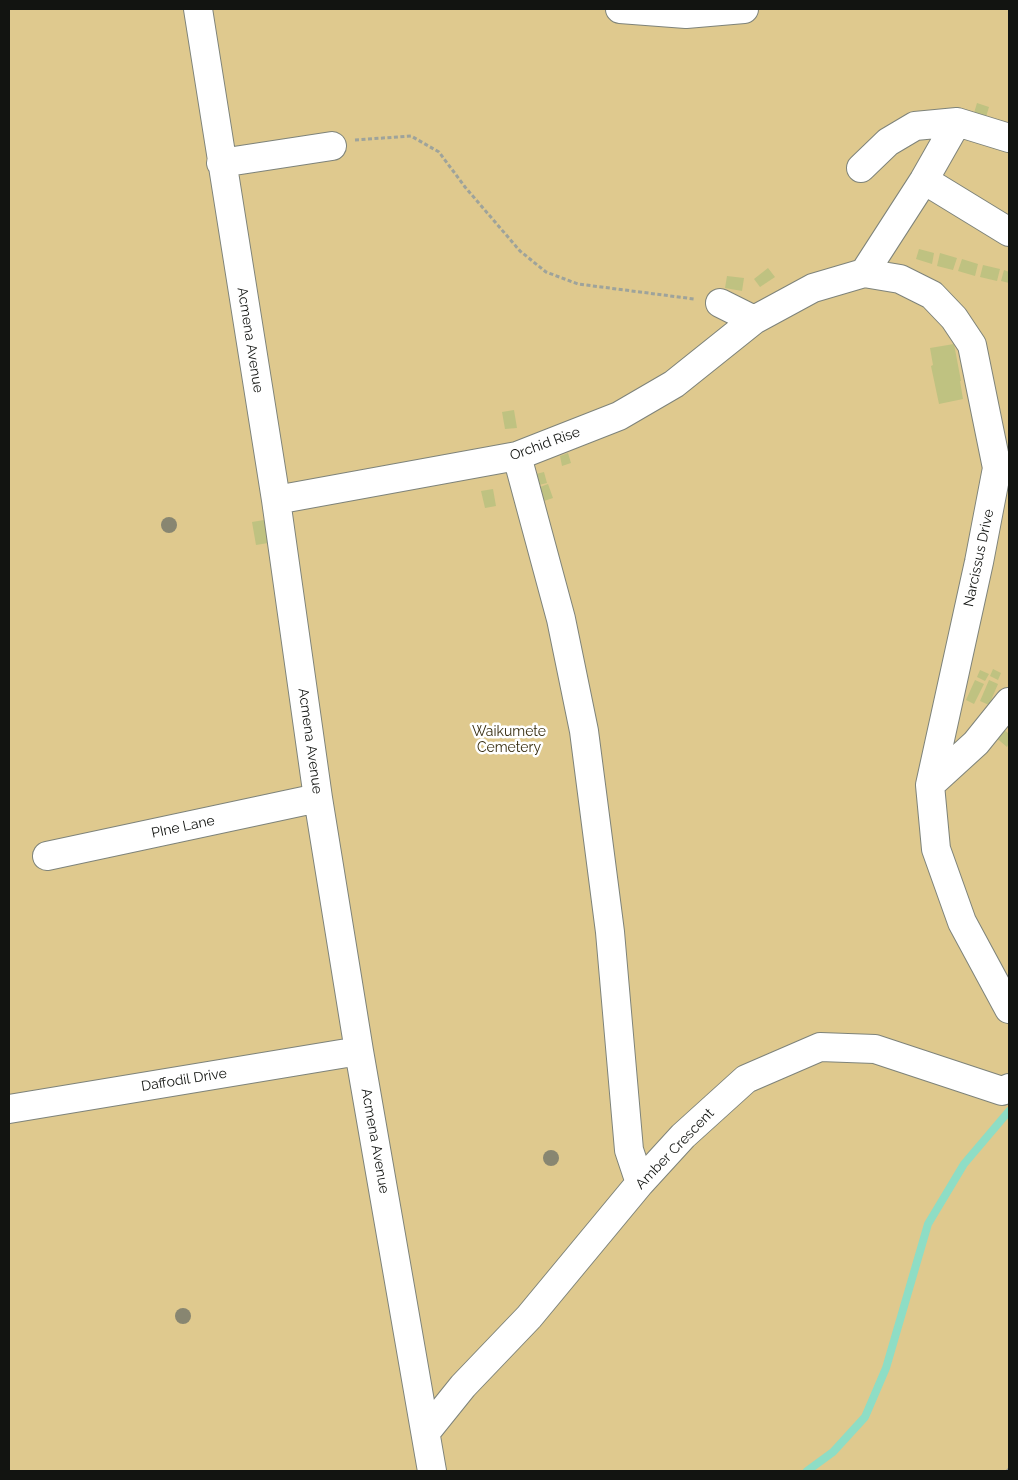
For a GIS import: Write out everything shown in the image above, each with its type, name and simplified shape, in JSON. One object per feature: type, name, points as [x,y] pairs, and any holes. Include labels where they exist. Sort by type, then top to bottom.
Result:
[{"type":"lane","name":"Acmena Avenue","points":[[198,9],[276,500],[318,798],[359,1051],[432,1471]]},
{"type":"lane","points":[[620,9],[686,14],[744,9]]},
{"type":"lane","points":[[861,168],[888,142],[915,126],[957,122],[1009,138]]},
{"type":"lane","points":[[864,273],[924,180],[957,122]]},
{"type":"lane","points":[[221,163],[332,146]]},
{"type":"lane","points":[[924,180],[1009,232]]},
{"type":"lane","name":"Narcissus Drive","points":[[754,320],[813,288],[864,273],[900,279],[932,295],[954,318],[972,345],[997,468],[979,562],[930,785],[936,849],[962,922],[1009,1010]]},
{"type":"lane","points":[[720,303],[754,320]]},
{"type":"lane","name":"Orchid Rise","points":[[276,500],[517,456],[619,416],[674,384],[754,320]]},
{"type":"lane","points":[[517,456],[561,618],[584,731],[610,932],[629,1150],[640,1183]]},
{"type":"lane","points":[[930,785],[976,744],[1009,702]]},
{"type":"lane","name":"PIne Lane","points":[[47,856],[318,798]]},
{"type":"lane","name":"Amber Crescent","points":[[426,1432],[463,1386],[529,1317],[640,1183],[683,1136],[746,1079],[820,1047],[875,1049],[1002,1091],[1009,1088]]},
{"type":"lane","name":"Daffodil Drive","points":[[9,1109],[359,1051]]},
{"type":"path","points":[[332,146],[355,140],[411,136],[439,152],[465,187],[520,251],[546,272],[578,284],[720,303]]},
{"type":"green space","name":"Waikumete Cemetery","points":[[9,9],[1009,9],[1009,1471],[9,1471]]},
{"type":"building","points":[[977,103],[989,107],[986,117],[974,113]]},
{"type":"building","points":[[919,249],[934,253],[932,264],[916,259]]},
{"type":"building","points":[[940,253],[957,258],[953,270],[937,266]]},
{"type":"building","points":[[962,259],[978,264],[975,276],[958,271]]},
{"type":"building","points":[[983,265],[1000,269],[997,281],[980,277]]},
{"type":"building","points":[[768,268],[775,277],[760,287],[754,279]]},
{"type":"building","points":[[1004,270],[1009,272],[1009,283],[1001,281]]},
{"type":"building","points":[[727,276],[744,278],[742,291],[725,288]]},
{"type":"building","points":[[954,344],[963,399],[939,404],[931,366],[933,365],[930,348]]},
{"type":"building","points":[[514,410],[517,428],[505,429],[502,412]]},
{"type":"building","points":[[568,453],[571,463],[562,466],[560,456]]},
{"type":"building","points":[[544,472],[547,483],[539,485],[536,474]]},
{"type":"building","points":[[548,484],[553,498],[544,501],[540,487]]},
{"type":"building","points":[[493,489],[496,506],[485,508],[481,491]]},
{"type":"building","points":[[264,520],[269,537],[267,537],[268,543],[256,545],[252,522]]},
{"type":"building","points":[[993,669],[1001,673],[998,680],[990,676]]},
{"type":"building","points":[[980,670],[989,674],[985,681],[977,677]]},
{"type":"building","points":[[975,680],[984,684],[974,704],[966,700]]},
{"type":"building","points":[[989,680],[998,684],[989,705],[980,701]]},
{"type":"building","points":[[1001,727],[1009,734],[1007,747],[994,736]]},
{"type":"waterway","points":[[807,1471],[833,1452],[865,1417],[886,1368],[928,1224],[964,1164],[1009,1111]]}]
